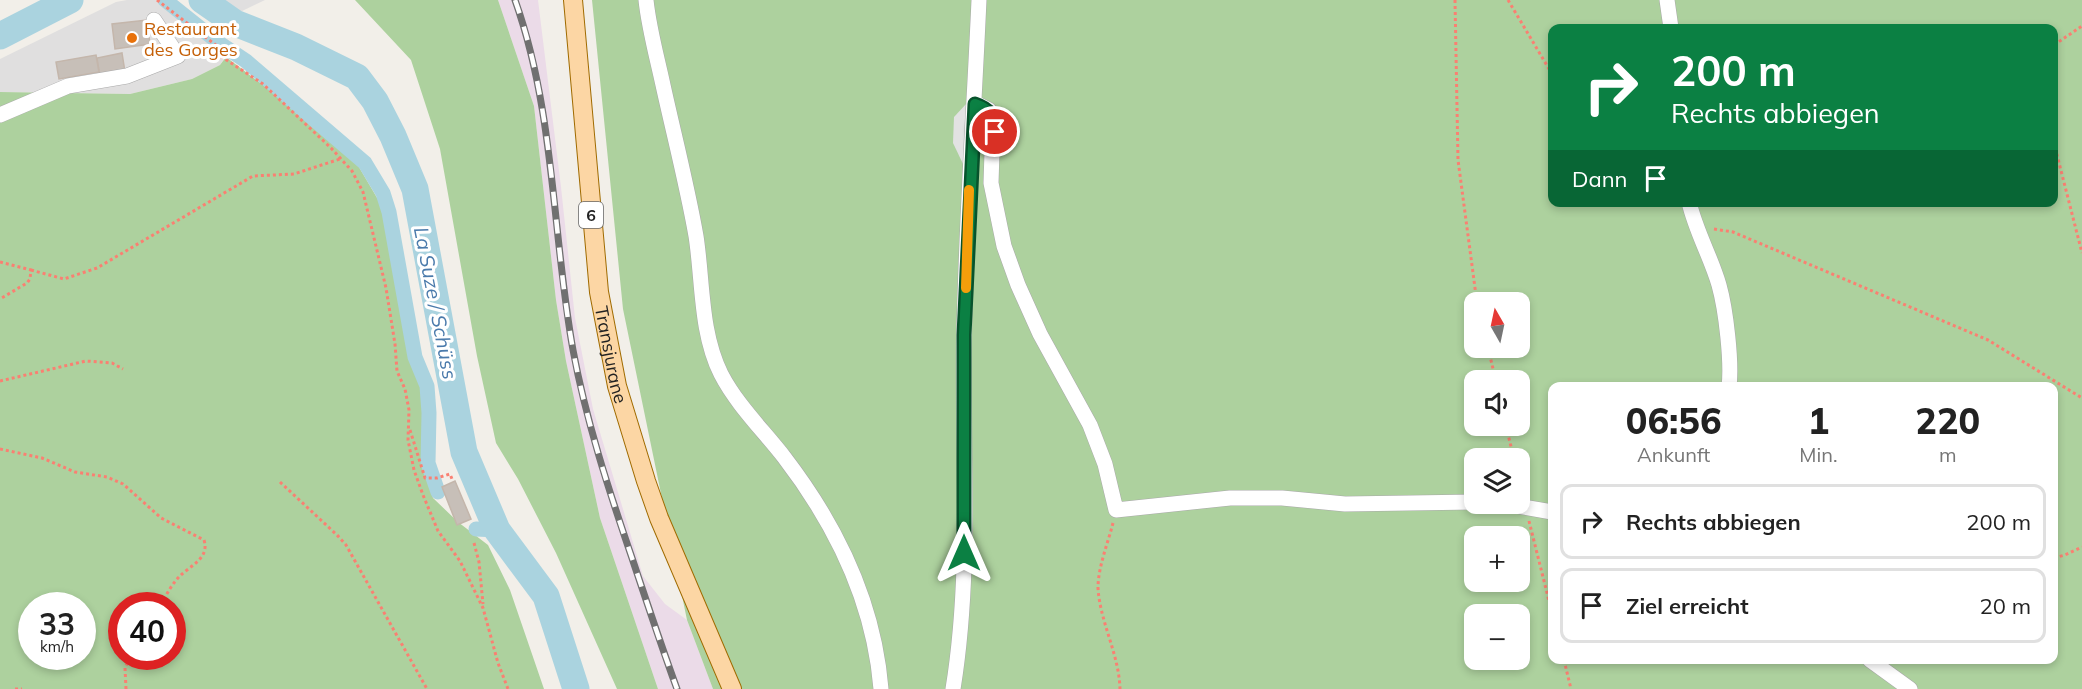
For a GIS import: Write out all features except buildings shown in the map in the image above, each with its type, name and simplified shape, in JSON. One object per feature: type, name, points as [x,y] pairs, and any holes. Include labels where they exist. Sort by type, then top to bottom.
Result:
[{"type":"main road","name":"Transjurane","points":[[573,0],[599,292],[616,386],[659,518],[732,689]]},
{"type":"street","points":[[646,0],[696,238],[709,338],[714,357],[721,375],[736,398],[828,519],[843,551],[874,639],[881,689]]},
{"type":"street","points":[[953,689],[962,611],[964,335],[979,0]]},
{"type":"street","points":[[1667,0],[1670,24]]},
{"type":"street","points":[[0,115],[68,86],[127,76],[178,56],[156,6]]},
{"type":"street","points":[[975,104],[989,110],[993,118],[995,132],[991,183],[1004,246],[1018,285],[1040,334],[1090,425],[1105,464],[1115,517],[1230,498],[1282,498],[1345,504],[1464,502]]},
{"type":"street","points":[[1690,207],[1695,226],[1719,286],[1727,332],[1729,382]]},
{"type":"street","points":[[1530,507],[1548,511]]},
{"type":"street","points":[[1876,664],[1910,689]]},
{"type":"path","points":[[1455,0],[1458,160],[1476,292]]},
{"type":"path","points":[[1508,0],[1548,67]]},
{"type":"path","points":[[156,6],[217,46],[215,54]]},
{"type":"path","points":[[2058,42],[2082,26]]},
{"type":"path","points":[[178,56],[195,52],[215,54],[262,84],[352,171],[363,192],[386,288],[397,371],[405,389],[409,410],[408,443],[414,470],[438,531],[460,561],[483,608]]},
{"type":"path","points":[[0,262],[64,279],[96,268],[253,176],[294,174],[340,159]]},
{"type":"path","points":[[2058,159],[2082,253]]},
{"type":"path","points":[[1695,226],[1733,232],[1988,340],[2056,382]]},
{"type":"path","points":[[0,299],[27,283],[31,270]]},
{"type":"path","points":[[0,381],[86,361],[112,363],[123,369]]},
{"type":"path","points":[[2058,383],[2082,398]]},
{"type":"path","points":[[409,428],[425,478],[437,478],[450,474],[452,479]]},
{"type":"path","points":[[0,449],[42,458],[75,472],[107,477],[123,484],[161,518],[204,540],[206,549],[202,556],[197,563],[180,576],[169,592]]},
{"type":"path","points":[[280,482],[346,545],[427,689]]},
{"type":"path","points":[[1527,514],[1548,597]]},
{"type":"path","points":[[1115,517],[1098,585],[1100,602],[1119,671],[1120,689]]},
{"type":"path","points":[[474,543],[479,562],[483,608],[498,663],[508,688]]},
{"type":"path","points":[[2058,557],[2082,547]]},
{"type":"path","points":[[1565,664],[1571,689]]},
{"type":"path","points":[[125,670],[126,689]]},
{"type":"path","points":[[15,689],[22,689]]},
{"type":"shaded area","points":[[169,0],[234,44],[220,65],[192,79],[130,94],[0,92],[0,59],[116,2]]},
{"type":"shaded area","points":[[211,0],[265,0],[236,14]]},
{"type":"shaded area","points":[[498,0],[538,0],[575,318],[593,409],[643,576],[665,604],[687,620],[713,689],[658,689],[600,518],[566,361],[556,300],[534,106]]},
{"type":"shaded area","points":[[967,103],[964,166],[953,143],[954,117]]},
{"type":"green space","points":[[355,0],[498,0],[534,106],[556,300],[566,361],[600,518],[658,689],[617,689],[556,553],[518,479],[496,443],[477,356],[440,149],[411,60]]},
{"type":"green space","points":[[592,0],[2082,0],[2082,689],[713,689],[687,620],[623,309]]},
{"type":"green space","points":[[226,57],[349,150],[383,208],[395,244],[427,389],[422,457],[433,498],[458,522],[488,545],[510,590],[544,689],[0,689],[0,92],[130,94],[192,79],[220,65]]},
{"type":"waterway","points":[[0,36],[70,0]]},
{"type":"waterway","points":[[165,0],[219,43],[246,61],[365,163],[383,193],[389,212],[415,357],[427,386],[428,463],[438,492]]},
{"type":"waterway","name":"La Suze / Schüss","points":[[202,0],[235,23],[296,47],[357,77],[375,101],[393,136],[415,189],[464,452],[497,530],[546,596],[576,689]]},
{"type":"waterway","points":[[476,529],[497,530]]},
{"type":"railway","points":[[515,0],[538,85],[551,173],[566,306],[584,402],[614,505],[677,689]]},
{"type":"slow traffic","points":[[966,288],[969,190]]},
{"type":"place","name":"Restaurant des Gorges","points":[[132,38]]},
{"type":"route","points":[[964,553],[964,335],[975,104],[989,110],[995,132]]}]
